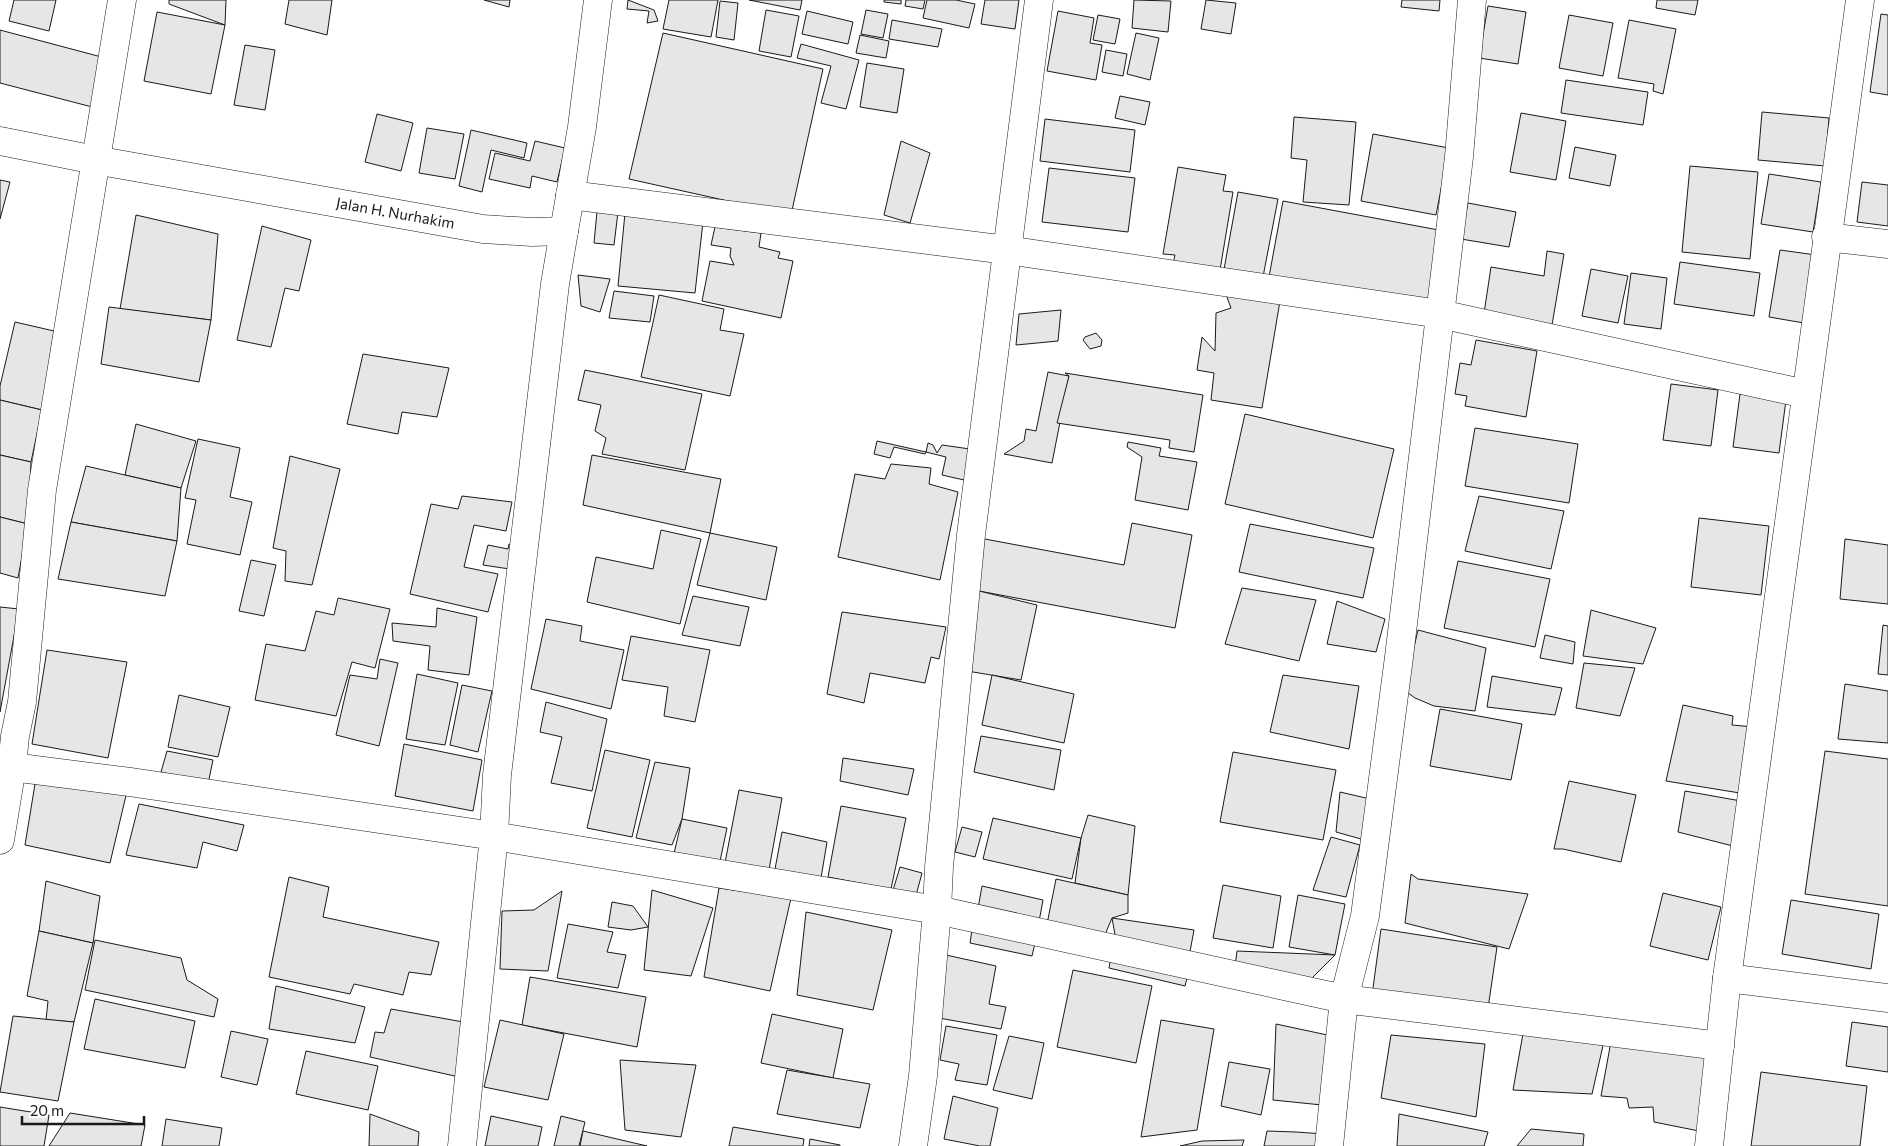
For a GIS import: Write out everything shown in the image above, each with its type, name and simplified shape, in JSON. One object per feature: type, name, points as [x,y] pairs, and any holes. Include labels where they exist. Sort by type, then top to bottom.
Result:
[{"type":"street","points":[[0,840],[15,736],[22,702],[42,490],[122,0]]},
{"type":"street","points":[[462,1146],[494,836],[501,745],[554,294],[582,127],[598,0]]},
{"type":"street","points":[[913,1146],[923,1076],[939,867],[971,535],[1039,0]]},
{"type":"street","points":[[1329,1146],[1344,1000],[1364,916],[1400,647],[1459,157],[1472,0]]},
{"type":"street","points":[[1709,1146],[1727,978],[1826,238],[1860,0]]},
{"type":"street","name":"Jalan H. Nurhakim","points":[[0,142],[483,230],[564,231]]},
{"type":"street","points":[[570,195],[1008,250],[1440,314],[1806,394]]},
{"type":"street","points":[[1826,238],[1888,244]]},
{"type":"street","points":[[12,767],[130,782],[494,836],[936,910],[1344,1000],[1720,1046]]},
{"type":"street","points":[[1727,978],[1888,998]]},
{"type":"building","points":[[14,0],[56,0],[49,31],[9,21]]},
{"type":"building","points":[[169,0],[226,0],[225,25],[169,4]]},
{"type":"building","points":[[289,0],[332,0],[327,35],[285,24]]},
{"type":"building","points":[[484,0],[510,0],[509,7]]},
{"type":"building","points":[[628,0],[654,10],[658,21],[647,23],[649,11],[627,9]]},
{"type":"building","points":[[669,0],[718,0],[711,37],[663,29]]},
{"type":"building","points":[[749,0],[802,0],[800,10]]},
{"type":"building","points":[[884,0],[901,0],[901,4],[884,2]]},
{"type":"building","points":[[906,0],[925,0],[923,9],[905,6]]},
{"type":"building","points":[[927,0],[956,0],[975,4],[969,28],[923,18]]},
{"type":"building","points":[[985,0],[1019,0],[1015,29],[981,24]]},
{"type":"building","points":[[1134,0],[1171,1],[1168,32],[1132,28]]},
{"type":"building","points":[[1206,0],[1236,3],[1231,34],[1201,29]]},
{"type":"building","points":[[1402,0],[1440,0],[1439,11],[1401,7]]},
{"type":"building","points":[[1657,0],[1698,0],[1695,15],[1656,8]]},
{"type":"building","points":[[720,1],[738,3],[734,40],[716,37]]},
{"type":"building","points":[[1488,6],[1526,12],[1518,64],[1479,58]]},
{"type":"building","points":[[766,10],[799,16],[791,57],[759,51]]},
{"type":"building","points":[[866,10],[888,14],[883,38],[861,34]]},
{"type":"building","points":[[807,11],[853,22],[848,44],[802,34]]},
{"type":"building","points":[[1058,11],[1094,18],[1090,43],[1102,45],[1096,80],[1047,71]]},
{"type":"building","points":[[157,12],[225,25],[211,94],[144,81]]},
{"type":"building","points":[[1881,14],[1888,15],[1888,95],[1870,92]]},
{"type":"building","points":[[1098,15],[1120,19],[1115,44],[1093,40]]},
{"type":"building","points":[[1569,15],[1613,23],[1603,76],[1559,68]]},
{"type":"building","points":[[892,20],[942,29],[938,47],[889,39]]},
{"type":"building","points":[[1629,20],[1676,29],[1663,94],[1653,91],[1654,84],[1618,78]]},
{"type":"building","points":[[0,30],[109,59],[96,108],[0,83]]},
{"type":"building","points":[[663,33],[823,69],[791,215],[629,179]]},
{"type":"building","points":[[1136,33],[1159,38],[1150,80],[1127,74]]},
{"type":"building","points":[[860,35],[889,41],[886,58],[856,53]]},
{"type":"building","points":[[801,44],[859,60],[846,109],[821,103],[831,66],[797,58]]},
{"type":"building","points":[[245,45],[275,50],[265,110],[234,105]]},
{"type":"building","points":[[1106,50],[1127,54],[1123,76],[1102,72]]},
{"type":"building","points":[[867,63],[904,69],[897,113],[860,107]]},
{"type":"building","points":[[1566,80],[1648,92],[1643,125],[1561,113]]},
{"type":"building","points":[[1120,96],[1150,102],[1145,125],[1115,118]]},
{"type":"building","points":[[1762,112],[1829,118],[1825,166],[1758,160]]},
{"type":"building","points":[[1521,113],[1566,121],[1556,180],[1510,172]]},
{"type":"building","points":[[377,114],[413,123],[401,171],[365,162]]},
{"type":"building","points":[[1294,117],[1356,122],[1349,205],[1303,202],[1307,160],[1291,158]]},
{"type":"building","points":[[1045,119],[1135,130],[1130,172],[1040,161]]},
{"type":"building","points":[[427,128],[464,134],[455,179],[419,173]]},
{"type":"building","points":[[471,130],[527,143],[524,158],[491,150],[482,192],[459,186]]},
{"type":"building","points":[[1373,134],[1449,148],[1436,215],[1361,201]]},
{"type":"building","points":[[535,141],[565,148],[557,182],[532,176],[530,188],[489,179],[495,153],[530,161]]},
{"type":"building","points":[[901,141],[930,153],[910,223],[884,215]]},
{"type":"building","points":[[1575,147],[1616,155],[1610,186],[1569,178]]},
{"type":"building","points":[[1690,166],[1758,172],[1750,259],[1682,252]]},
{"type":"building","points":[[1178,167],[1226,175],[1223,191],[1233,192],[1219,276],[1172,268],[1175,255],[1163,254]]},
{"type":"building","points":[[1049,168],[1135,178],[1128,232],[1042,222]]},
{"type":"building","points":[[1769,174],[1821,182],[1813,232],[1761,224]]},
{"type":"building","points":[[0,180],[10,182],[0,219]]},
{"type":"building","points":[[1862,182],[1888,185],[1888,226],[1857,222]]},
{"type":"building","points":[[1238,192],[1278,199],[1262,282],[1223,275]]},
{"type":"building","points":[[598,201],[618,212],[614,245],[594,243]]},
{"type":"building","points":[[1283,201],[1444,231],[1430,307],[1269,277]]},
{"type":"building","points":[[1468,203],[1516,212],[1509,247],[1461,239]]},
{"type":"building","points":[[625,213],[703,222],[695,293],[618,286]]},
{"type":"building","points":[[136,215],[218,234],[211,320],[120,309]]},
{"type":"building","points":[[262,226],[311,240],[299,291],[285,288],[271,347],[237,340]]},
{"type":"building","points":[[715,227],[761,233],[759,247],[780,252],[778,258],[793,261],[781,318],[702,301],[710,261],[734,265],[730,256],[731,248],[711,245]]},
{"type":"building","points":[[1780,250],[1816,255],[1804,323],[1769,317]]},
{"type":"building","points":[[1547,251],[1564,254],[1551,331],[1483,320],[1491,267],[1544,276]]},
{"type":"building","points":[[1680,262],[1760,273],[1754,316],[1674,304]]},
{"type":"building","points":[[1591,269],[1628,276],[1618,323],[1582,316]]},
{"type":"building","points":[[1631,273],[1667,278],[1661,329],[1624,324]]},
{"type":"building","points":[[578,275],[610,279],[600,312],[581,306]]},
{"type":"building","points":[[614,291],[654,296],[650,322],[609,318]]},
{"type":"building","points":[[1225,292],[1280,301],[1262,408],[1211,400],[1214,373],[1197,370],[1202,337],[1215,351],[1216,313],[1231,308]]},
{"type":"building","points":[[659,295],[724,309],[720,330],[744,334],[730,396],[641,377]]},
{"type":"building","points":[[109,307],[211,320],[199,382],[101,364]]},
{"type":"building","points":[[1061,310],[1058,341],[1016,345],[1019,314]]},
{"type":"building","points":[[15,322],[54,331],[42,410],[0,400],[0,386]]},
{"type":"building","points":[[1096,333],[1102,340],[1101,346],[1090,349],[1083,340],[1085,337]]},
{"type":"building","points":[[1476,340],[1537,351],[1526,417],[1465,406],[1467,396],[1455,394],[1460,363],[1471,365]]},
{"type":"building","points":[[363,354],[449,368],[437,417],[402,412],[398,434],[347,424]]},
{"type":"building","points":[[585,370],[702,394],[685,470],[602,454],[606,438],[595,431],[601,405],[578,400]]},
{"type":"building","points":[[1048,372],[1069,376],[1052,463],[1004,454],[1024,441],[1026,429],[1036,431]]},
{"type":"building","points":[[1065,373],[1203,395],[1194,452],[1169,448],[1170,440],[1057,423],[1069,376]]},
{"type":"building","points":[[1671,384],[1718,390],[1711,446],[1663,440]]},
{"type":"building","points":[[1740,394],[1786,400],[1779,453],[1733,447]]},
{"type":"building","points":[[0,400],[42,410],[31,462],[0,455]]},
{"type":"building","points":[[1245,414],[1394,449],[1373,538],[1225,504]]},
{"type":"building","points":[[136,424],[196,441],[181,488],[125,475]]},
{"type":"building","points":[[1475,428],[1578,444],[1569,503],[1465,486]]},
{"type":"building","points":[[198,439],[240,448],[230,497],[252,502],[240,555],[187,544],[196,500],[185,498]]},
{"type":"building","points":[[877,441],[926,452],[925,454],[894,447],[890,458],[874,454]]},
{"type":"building","points":[[1128,442],[1161,448],[1159,456],[1197,462],[1188,510],[1135,500],[1142,457],[1127,447]]},
{"type":"building","points":[[928,443],[933,445],[937,453],[942,445],[970,449],[964,480],[942,475],[946,457],[926,452]]},
{"type":"building","points":[[0,455],[31,462],[28,524],[0,517]]},
{"type":"building","points":[[592,455],[721,479],[710,533],[583,505]]},
{"type":"building","points":[[290,456],[340,469],[312,585],[285,581],[286,551],[273,548]]},
{"type":"building","points":[[891,464],[931,468],[929,484],[958,492],[940,580],[838,557],[855,474],[885,479]]},
{"type":"building","points":[[86,466],[181,488],[177,541],[71,522]]},
{"type":"building","points":[[462,496],[512,502],[506,531],[474,525],[464,567],[498,574],[488,612],[410,594],[431,504],[458,509]]},
{"type":"building","points":[[1479,496],[1564,511],[1551,569],[1465,551]]},
{"type":"building","points":[[0,517],[28,524],[18,578],[0,573]]},
{"type":"building","points":[[1699,518],[1769,526],[1761,595],[1691,587]]},
{"type":"building","points":[[71,522],[177,541],[165,596],[58,579]]},
{"type":"building","points":[[1132,523],[1192,535],[1175,628],[979,591],[974,537],[1124,565]]},
{"type":"building","points":[[1250,524],[1374,548],[1363,598],[1239,572]]},
{"type":"building","points":[[661,530],[701,539],[680,624],[587,602],[596,557],[653,569]]},
{"type":"building","points":[[710,533],[777,547],[766,600],[697,585]]},
{"type":"building","points":[[1845,539],[1888,545],[1888,604],[1840,599]]},
{"type":"building","points":[[509,544],[519,547],[516,570],[483,565],[488,545],[508,549]]},
{"type":"building","points":[[251,560],[276,565],[264,616],[239,611]]},
{"type":"building","points":[[1458,561],[1550,579],[1535,647],[1444,628]]},
{"type":"building","points":[[1242,588],[1316,600],[1299,661],[1225,644]]},
{"type":"building","points":[[979,591],[1037,605],[1021,680],[967,671]]},
{"type":"building","points":[[693,596],[749,607],[740,646],[682,635]]},
{"type":"building","points":[[338,598],[390,609],[375,668],[352,662],[336,716],[255,700],[266,644],[305,651],[316,611],[334,615]]},
{"type":"building","points":[[1337,601],[1385,619],[1376,652],[1327,644]]},
{"type":"building","points":[[0,607],[19,609],[0,712]]},
{"type":"building","points":[[437,608],[477,617],[469,675],[428,670],[430,646],[393,641],[392,623],[436,627]]},
{"type":"building","points":[[1591,610],[1656,628],[1643,664],[1583,656]]},
{"type":"building","points":[[842,612],[946,627],[939,659],[931,657],[925,683],[870,673],[864,703],[827,694]]},
{"type":"building","points":[[546,619],[582,626],[580,641],[624,650],[611,709],[531,689]]},
{"type":"building","points":[[1883,625],[1888,626],[1888,675],[1878,674]]},
{"type":"building","points":[[1418,630],[1486,648],[1475,711],[1434,706],[1415,698],[1404,690]]},
{"type":"building","points":[[1545,635],[1575,642],[1573,664],[1540,658]]},
{"type":"building","points":[[631,636],[710,650],[695,722],[664,716],[668,687],[622,680]]},
{"type":"building","points":[[47,650],[127,662],[108,758],[32,744]]},
{"type":"building","points":[[380,659],[398,663],[379,746],[336,735],[350,675],[377,679]]},
{"type":"building","points":[[1584,663],[1635,668],[1620,716],[1576,708]]},
{"type":"building","points":[[417,674],[458,683],[445,745],[406,739]]},
{"type":"building","points":[[992,675],[1074,694],[1064,743],[982,725]]},
{"type":"building","points":[[1283,675],[1359,686],[1349,749],[1270,732]]},
{"type":"building","points":[[1492,676],[1562,688],[1555,715],[1487,707]]},
{"type":"building","points":[[1845,684],[1888,691],[1888,743],[1838,739]]},
{"type":"building","points":[[462,685],[492,691],[478,752],[450,745]]},
{"type":"building","points":[[179,695],[230,707],[218,757],[168,747]]},
{"type":"building","points":[[546,702],[607,719],[592,791],[551,783],[562,737],[540,732]]},
{"type":"building","points":[[1683,705],[1733,716],[1732,725],[1754,727],[1746,794],[1666,781]]},
{"type":"building","points":[[1440,709],[1522,724],[1511,780],[1430,766]]},
{"type":"building","points":[[981,736],[1061,750],[1054,790],[974,772]]},
{"type":"building","points":[[404,744],[482,760],[473,811],[395,796]]},
{"type":"building","points":[[605,750],[650,760],[632,837],[587,828]]},
{"type":"building","points":[[167,751],[213,760],[208,784],[161,772]]},
{"type":"building","points":[[1825,751],[1888,759],[1888,906],[1805,894]]},
{"type":"building","points":[[1233,752],[1336,770],[1323,840],[1220,822]]},
{"type":"building","points":[[843,758],[914,769],[908,795],[840,781]]},
{"type":"building","points":[[655,762],[690,768],[682,819],[672,845],[636,838]]},
{"type":"building","points":[[1569,781],[1636,795],[1621,862],[1563,849],[1554,849]]},
{"type":"building","points":[[35,784],[128,787],[110,863],[25,845]]},
{"type":"building","points":[[739,790],[782,798],[768,875],[724,868]]},
{"type":"building","points":[[1685,791],[1741,801],[1733,846],[1678,832]]},
{"type":"building","points":[[1340,792],[1392,804],[1379,844],[1336,832]]},
{"type":"building","points":[[139,804],[244,825],[237,851],[203,842],[197,868],[126,855]]},
{"type":"building","points":[[841,806],[906,818],[891,889],[828,877]]},
{"type":"building","points":[[1088,815],[1135,826],[1128,895],[1075,883],[1081,838]]},
{"type":"building","points":[[993,818],[1081,838],[1072,879],[983,859]]},
{"type":"building","points":[[682,819],[727,828],[719,866],[673,858]]},
{"type":"building","points":[[962,827],[982,832],[975,857],[955,852]]},
{"type":"building","points":[[782,832],[827,842],[821,878],[775,869]]},
{"type":"building","points":[[1331,837],[1360,845],[1346,897],[1313,890]]},
{"type":"building","points":[[900,867],[922,873],[914,903],[891,897]]},
{"type":"building","points":[[1411,874],[1418,879],[1528,894],[1509,949],[1405,923]]},
{"type":"building","points":[[289,877],[329,887],[323,917],[439,942],[431,975],[409,972],[403,995],[354,984],[350,994],[269,977]]},
{"type":"building","points":[[1056,879],[1128,895],[1128,913],[1112,918],[1104,937],[1047,924]]},
{"type":"building","points":[[46,881],[100,896],[93,943],[39,931]]},
{"type":"building","points":[[1223,885],[1281,896],[1273,948],[1213,938]]},
{"type":"building","points":[[982,886],[1043,900],[1038,927],[977,914]]},
{"type":"building","points":[[719,888],[791,898],[770,991],[704,977]]},
{"type":"building","points":[[652,890],[713,908],[691,976],[644,970]]},
{"type":"building","points":[[562,891],[548,971],[500,969],[502,911],[534,910]]},
{"type":"building","points":[[1663,893],[1721,907],[1708,960],[1650,946]]},
{"type":"building","points":[[1298,895],[1345,904],[1335,955],[1289,947]]},
{"type":"building","points":[[1791,900],[1879,914],[1871,969],[1782,954]]},
{"type":"building","points":[[612,902],[633,906],[648,927],[631,930],[608,927]]},
{"type":"building","points":[[806,912],[892,930],[873,1010],[797,995]]},
{"type":"building","points":[[1112,918],[1194,930],[1189,957],[1116,940]]},
{"type":"building","points":[[973,923],[1036,939],[1032,956],[970,943]]},
{"type":"building","points":[[568,924],[613,932],[607,952],[626,955],[618,988],[557,978]]},
{"type":"building","points":[[1381,929],[1497,947],[1485,1029],[1370,1010]]},
{"type":"building","points":[[39,931],[93,943],[74,1022],[46,1020],[48,1001],[27,996]]},
{"type":"building","points":[[95,940],[181,958],[187,980],[218,999],[214,1017],[85,990]]},
{"type":"building","points":[[1237,951],[1335,955],[1306,984],[1235,967]]},
{"type":"building","points":[[946,955],[996,966],[989,1004],[1006,1007],[1001,1029],[933,1017]]},
{"type":"building","points":[[1111,957],[1188,974],[1185,986],[1109,968]]},
{"type":"building","points":[[1073,970],[1152,986],[1136,1063],[1057,1047]]},
{"type":"building","points":[[530,977],[646,997],[637,1047],[522,1025]]},
{"type":"building","points":[[276,986],[365,1007],[355,1043],[269,1029]]},
{"type":"building","points":[[95,999],[195,1021],[185,1068],[84,1049]]},
{"type":"building","points":[[391,1009],[469,1023],[459,1077],[370,1057],[375,1032],[384,1033]]},
{"type":"building","points":[[1527,1011],[1609,1019],[1592,1094],[1513,1090]]},
{"type":"building","points":[[772,1014],[843,1029],[833,1078],[761,1063]]},
{"type":"building","points":[[13,1016],[74,1022],[58,1101],[0,1092]]},
{"type":"building","points":[[500,1020],[564,1034],[548,1100],[484,1087]]},
{"type":"building","points":[[1161,1020],[1214,1029],[1197,1130],[1141,1137]]},
{"type":"building","points":[[1852,1022],[1888,1027],[1888,1072],[1846,1066]]},
{"type":"building","points":[[1276,1024],[1332,1036],[1322,1105],[1273,1100]]},
{"type":"building","points":[[946,1026],[997,1035],[987,1085],[955,1080],[959,1064],[940,1060]]},
{"type":"building","points":[[231,1031],[268,1039],[257,1085],[221,1077]]},
{"type":"building","points":[[1391,1035],[1485,1044],[1476,1117],[1381,1098]]},
{"type":"building","points":[[1009,1036],[1044,1043],[1032,1099],[993,1090]]},
{"type":"building","points":[[1612,1036],[1709,1051],[1704,1132],[1654,1122],[1653,1107],[1629,1108],[1627,1098],[1601,1096]]},
{"type":"building","points":[[306,1051],[378,1066],[368,1110],[296,1094]]},
{"type":"building","points":[[620,1060],[696,1065],[681,1137],[625,1130]]},
{"type":"building","points":[[1229,1062],[1270,1069],[1261,1115],[1221,1106]]},
{"type":"building","points":[[787,1070],[870,1084],[860,1128],[777,1114]]},
{"type":"building","points":[[1761,1072],[1867,1086],[1860,1146],[1751,1146]]},
{"type":"building","points":[[953,1096],[998,1108],[990,1146],[980,1146],[944,1139]]},
{"type":"building","points":[[0,1107],[49,1115],[44,1146],[0,1146]]},
{"type":"building","points":[[70,1113],[145,1125],[141,1146],[49,1146]]},
{"type":"building","points":[[370,1114],[419,1132],[418,1146],[369,1146]]},
{"type":"building","points":[[1399,1114],[1488,1132],[1484,1146],[1397,1146]]},
{"type":"building","points":[[491,1116],[542,1127],[538,1146],[485,1146]]},
{"type":"building","points":[[561,1116],[585,1122],[579,1146],[554,1146]]},
{"type":"building","points":[[166,1119],[222,1128],[219,1146],[162,1146]]},
{"type":"building","points":[[733,1127],[804,1139],[803,1146],[729,1146]]},
{"type":"building","points":[[1531,1129],[1584,1134],[1583,1146],[1517,1146]]},
{"type":"building","points":[[583,1131],[647,1146],[580,1146]]},
{"type":"building","points":[[1267,1131],[1324,1134],[1321,1146],[1264,1146]]},
{"type":"building","points":[[810,1139],[840,1145],[840,1146],[809,1146]]},
{"type":"building","points":[[1244,1140],[1242,1146],[1180,1146],[1202,1141]]}]
